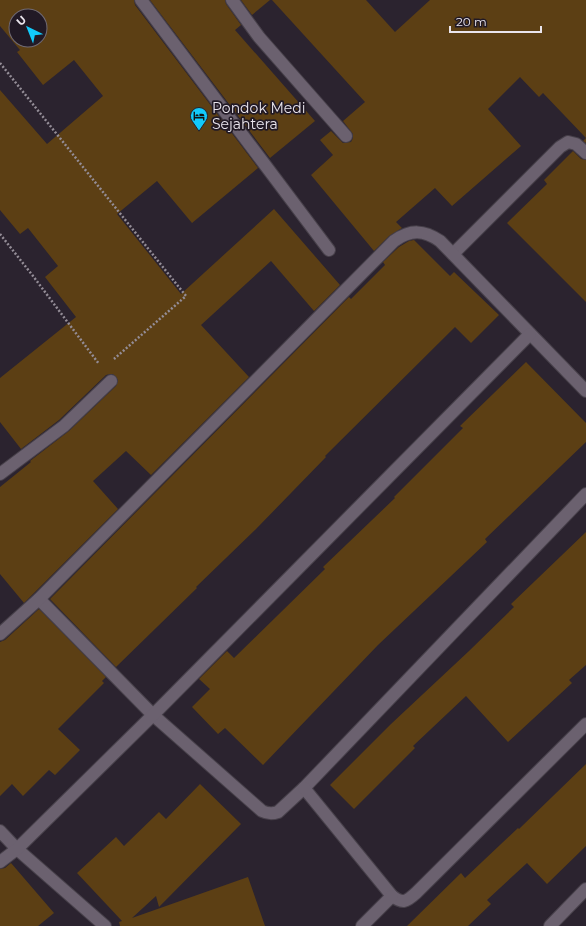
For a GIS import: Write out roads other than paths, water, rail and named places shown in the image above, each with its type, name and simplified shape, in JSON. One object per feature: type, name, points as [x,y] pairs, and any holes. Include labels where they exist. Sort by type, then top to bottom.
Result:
[{"type":"street","points":[[141,0],[330,250]]},
{"type":"street","points":[[232,0],[259,37],[346,136]]},
{"type":"street","points":[[453,254],[560,147],[568,142],[576,144],[586,153]]},
{"type":"street","points":[[0,634],[39,599],[394,241],[405,234],[426,233],[440,241],[586,391]]},
{"type":"street","points":[[0,862],[17,849],[153,715],[530,334]]},
{"type":"street","points":[[0,474],[64,426],[111,381]]},
{"type":"street","points":[[39,599],[153,715],[268,814],[278,812],[304,788],[586,494]]},
{"type":"street","points":[[304,788],[392,896],[399,901],[404,901],[416,893],[586,724]]},
{"type":"street","points":[[0,831],[17,849],[105,926]]},
{"type":"street","points":[[550,926],[586,889]]},
{"type":"street","points":[[362,926],[392,896]]},
{"type":"place","name":"Pondok Medi Sejahtera","points":[[199,131]]}]
